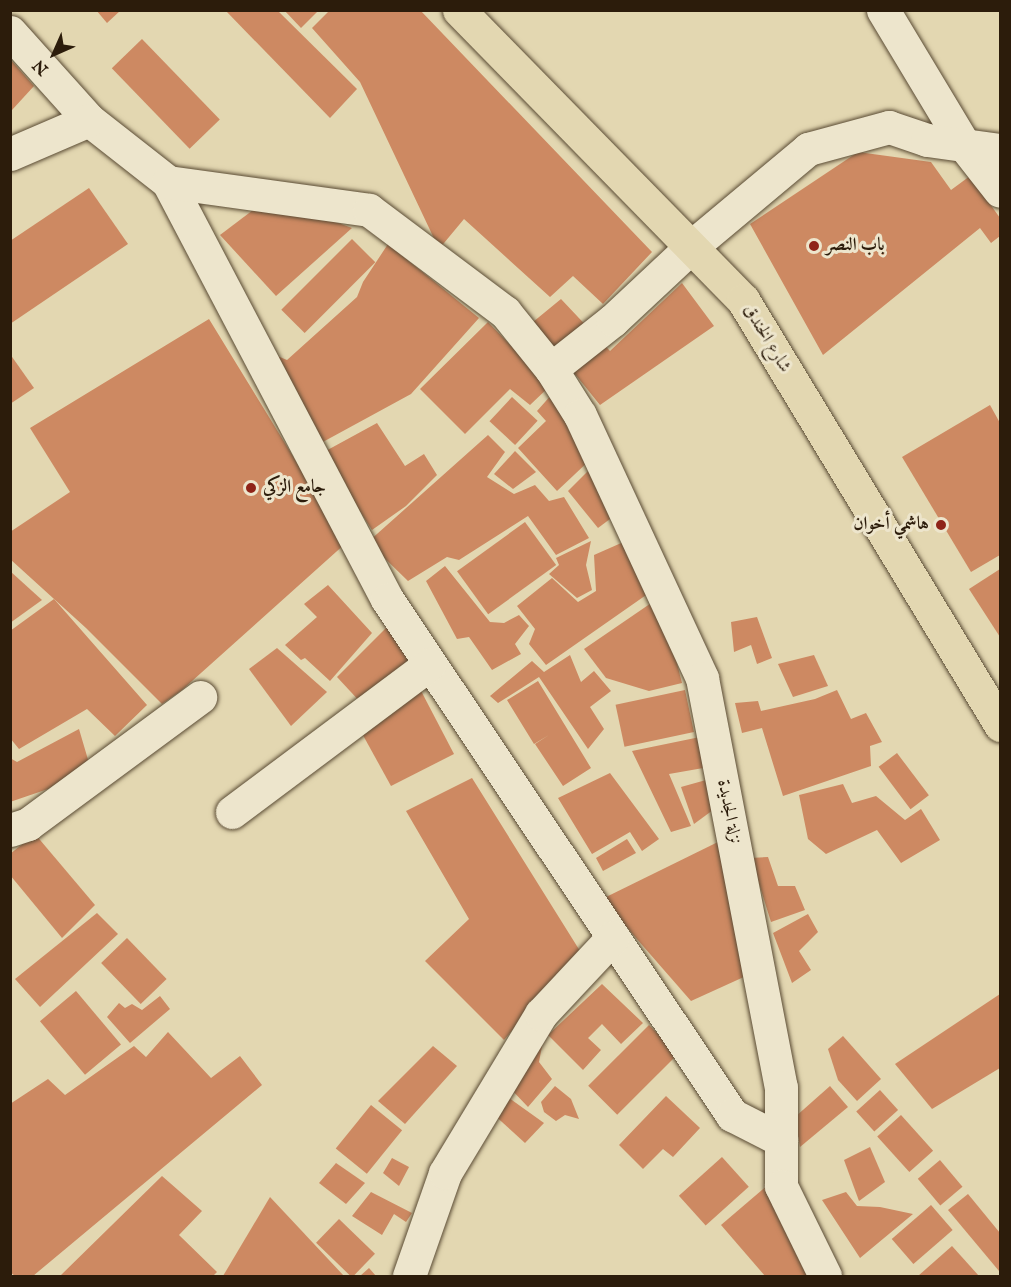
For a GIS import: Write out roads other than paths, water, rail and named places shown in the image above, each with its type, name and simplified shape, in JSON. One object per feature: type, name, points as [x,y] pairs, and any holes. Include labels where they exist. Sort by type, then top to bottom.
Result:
[{"type":"main road","name":"شارع الخندق","points":[[459,10],[743,300],[1000,725]]},
{"type":"street","points":[[883,10],[964,145],[1000,191]]},
{"type":"street","points":[[10,33],[89,120],[168,182],[387,599],[732,1115],[781,1140]]},
{"type":"street","points":[[10,154],[89,120]]},
{"type":"street","points":[[551,369],[613,320],[691,248],[808,148],[889,127],[927,140],[1000,150]]},
{"type":"street","name":"نزلة الجديدة","points":[[168,182],[369,210],[505,312],[551,369],[580,415],[702,678],[781,1087],[781,1186],[825,1276]]},
{"type":"street","points":[[232,812],[430,664]]},
{"type":"street","points":[[10,830],[28,825],[200,697]]},
{"type":"street","points":[[409,1276],[445,1173],[457,1153],[541,1014],[613,937]]},
{"type":"place","name":"باب النصر","points":[[814,246]]},
{"type":"place","name":"جامع الزكي","points":[[251,488]]},
{"type":"place","name":"هاشمي أخوان","points":[[941,525]]}]
